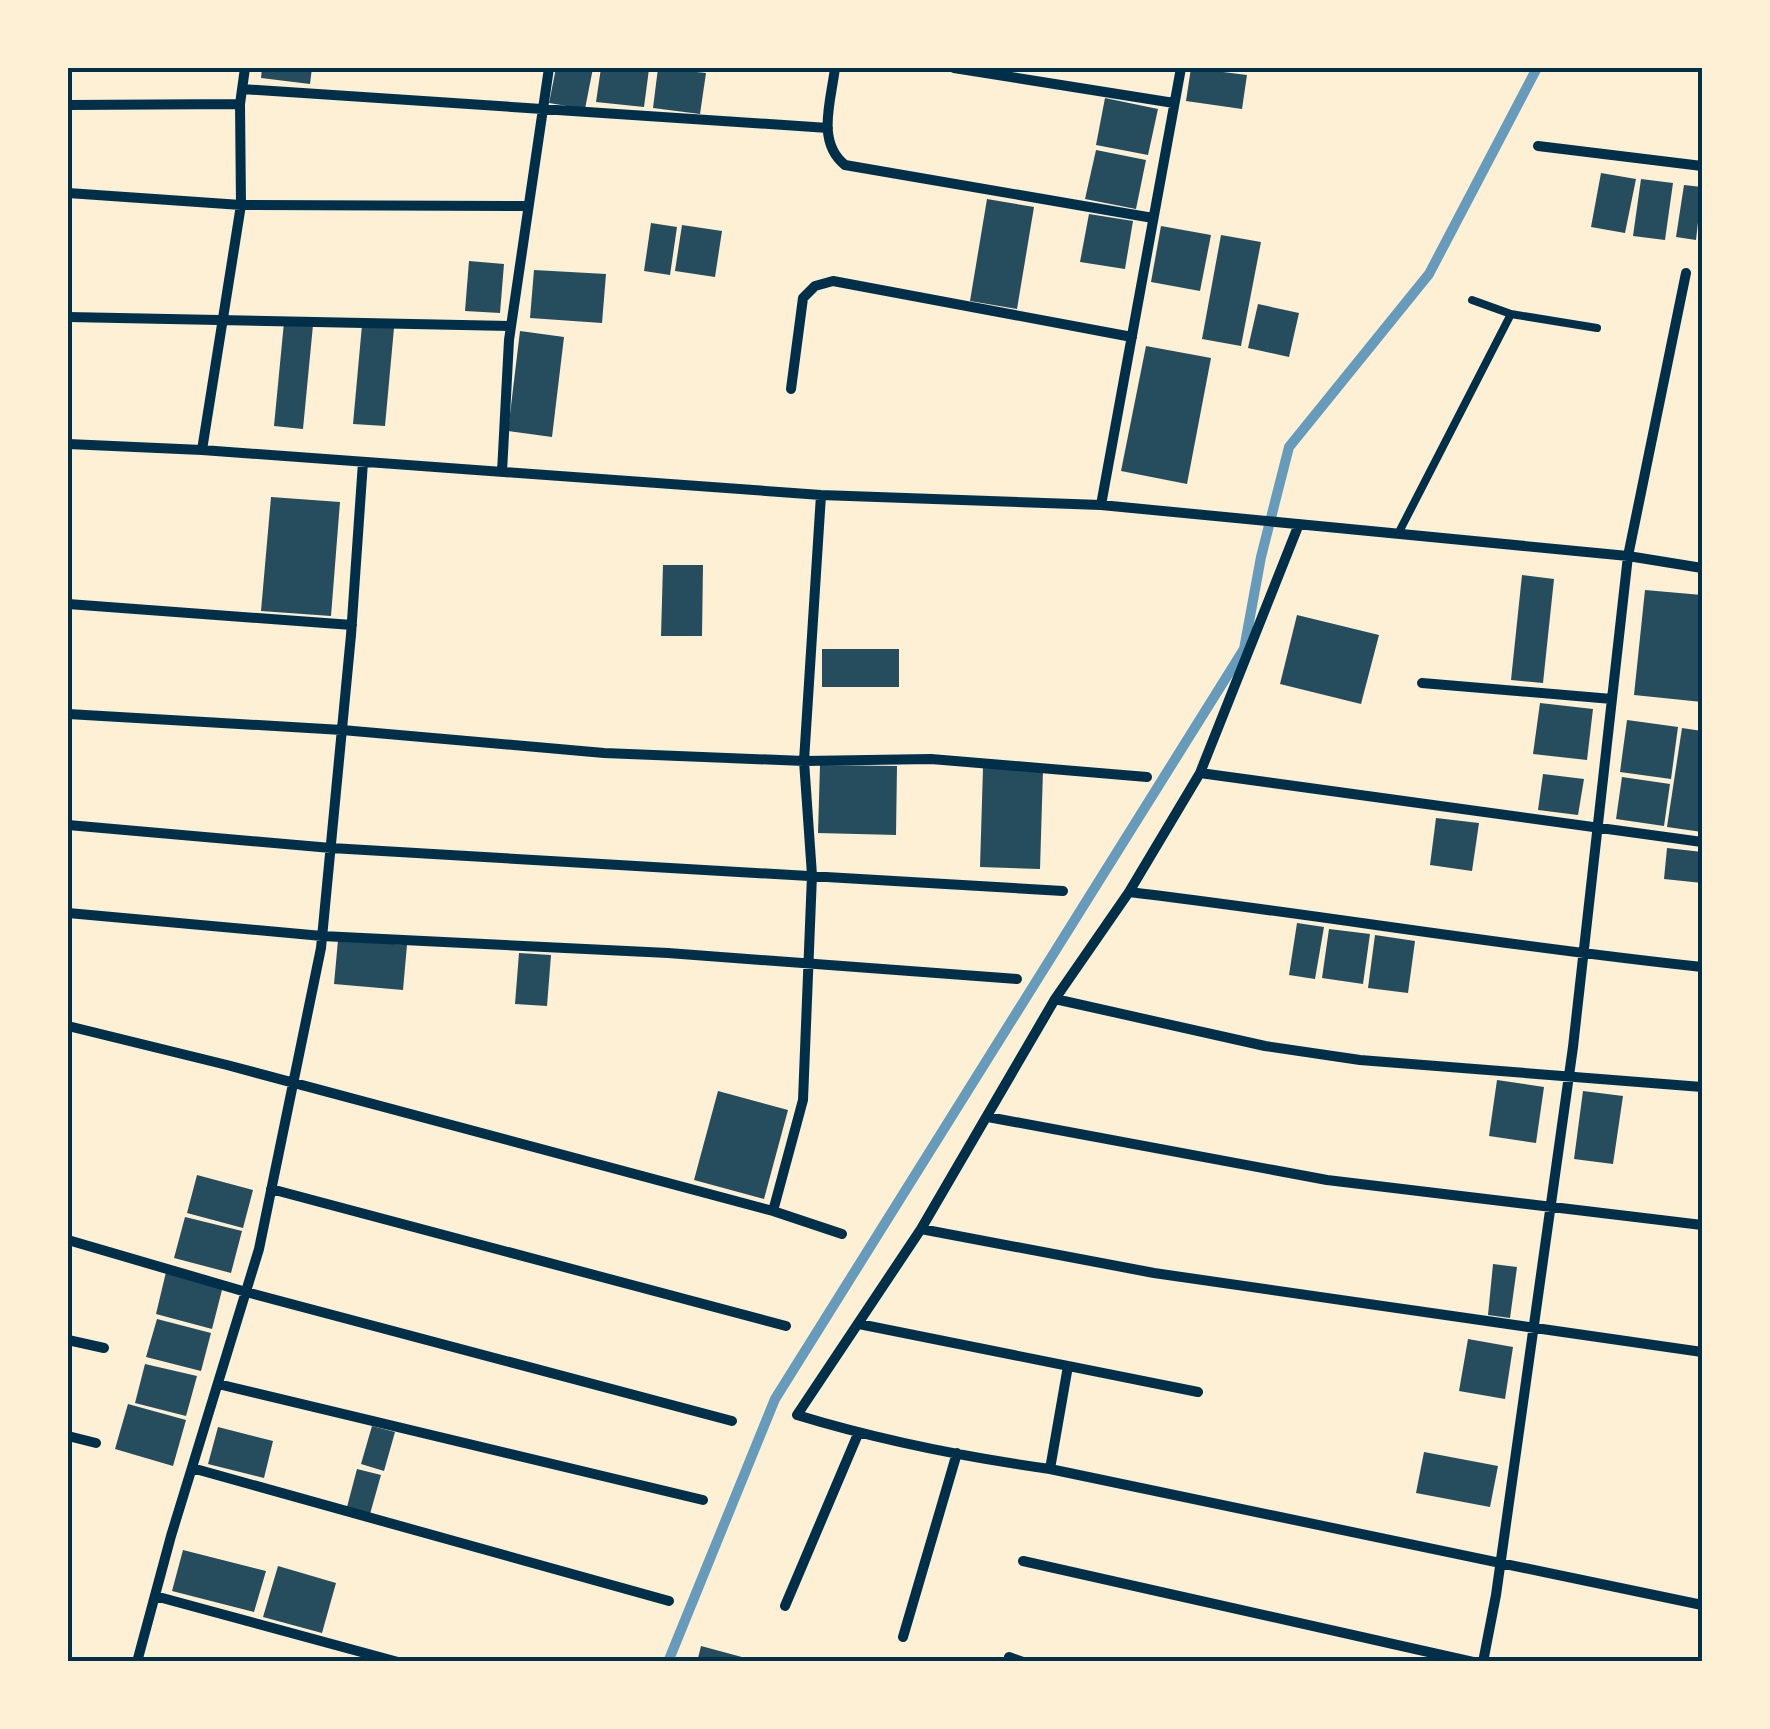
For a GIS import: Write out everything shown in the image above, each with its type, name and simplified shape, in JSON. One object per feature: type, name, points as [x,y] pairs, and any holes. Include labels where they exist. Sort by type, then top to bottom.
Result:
[{"type":"street","points":[[202,450],[241,205],[240,104],[246,68]]},
{"type":"street","points":[[502,472],[511,326],[549,68]]},
{"type":"street","points":[[834,68],[827,142],[832,155],[845,165],[1154,218]]},
{"type":"street","points":[[954,68],[1174,103]]},
{"type":"street","points":[[1101,504],[1181,68]]},
{"type":"street","points":[[242,89],[828,128]]},
{"type":"street","points":[[68,105],[240,104]]},
{"type":"street","points":[[1538,146],[1702,166]]},
{"type":"street","points":[[68,193],[241,205],[528,206]]},
{"type":"street","points":[[1483,1662],[1569,1075],[1628,556],[1686,272]]},
{"type":"street","points":[[791,389],[802,298],[815,286],[833,281],[1132,337]]},
{"type":"street","points":[[68,316],[511,326]]},
{"type":"street","points":[[68,444],[202,450],[821,495],[1101,504],[1628,556],[1702,568]]},
{"type":"street","points":[[137,1662],[246,1292],[294,1083],[322,936],[352,625],[363,462]]},
{"type":"street","points":[[773,1211],[803,1100],[812,875],[804,761],[821,495]]},
{"type":"street","points":[[1294,523],[1200,773],[1130,892],[1055,999],[921,1228],[796,1415],[858,1434],[1702,1604]]},
{"type":"street","points":[[68,604],[352,625]]},
{"type":"street","points":[[1422,684],[1612,699]]},
{"type":"street","points":[[68,714],[342,730],[604,753],[804,761],[931,760],[1147,777]]},
{"type":"street","points":[[1200,773],[1702,842]]},
{"type":"street","points":[[68,825],[330,848],[1063,891]]},
{"type":"street","points":[[1130,892],[1702,968]]},
{"type":"street","points":[[68,913],[322,936],[808,962],[1017,979]]},
{"type":"street","points":[[1055,999],[1198,1032],[1322,1054],[1702,1088]]},
{"type":"street","points":[[68,1026],[773,1211],[842,1234]]},
{"type":"street","points":[[988,1117],[1327,1180],[1702,1225]]},
{"type":"street","points":[[271,1189],[786,1326]]},
{"type":"street","points":[[921,1228],[1154,1273],[1702,1352]]},
{"type":"street","points":[[68,1240],[246,1292],[732,1420]]},
{"type":"street","points":[[858,1324],[1198,1392]]},
{"type":"street","points":[[68,1340],[104,1348]]},
{"type":"street","points":[[1050,1470],[1068,1366]]},
{"type":"street","points":[[218,1384],[703,1500]]},
{"type":"street","points":[[785,1606],[858,1434]]},
{"type":"street","points":[[68,1436],[96,1442]]},
{"type":"street","points":[[903,1637],[957,1452]]},
{"type":"street","points":[[192,1468],[670,1601]]},
{"type":"street","points":[[1023,1562],[1473,1662]]},
{"type":"street","points":[[154,1596],[398,1662]]},
{"type":"street","points":[[1010,1657],[1023,1662]]},
{"type":"lane","points":[[1472,300],[1510,314],[1597,328]]},
{"type":"lane","points":[[1398,534],[1510,314]]},
{"type":"building","points":[[262,68],[312,68],[310,84],[261,78]]},
{"type":"building","points":[[556,68],[593,68],[585,109],[549,103]]},
{"type":"building","points":[[601,68],[649,69],[644,107],[596,102]]},
{"type":"building","points":[[658,68],[706,73],[700,114],[653,108]]},
{"type":"building","points":[[1191,68],[1247,75],[1242,109],[1186,101]]},
{"type":"building","points":[[1105,98],[1158,109],[1148,155],[1096,145]]},
{"type":"building","points":[[1096,150],[1146,160],[1136,209],[1085,199]]},
{"type":"building","points":[[1601,173],[1636,179],[1625,233],[1591,227]]},
{"type":"building","points":[[1641,179],[1673,183],[1665,240],[1633,236]]},
{"type":"building","points":[[1684,185],[1702,187],[1696,240],[1676,237]]},
{"type":"building","points":[[987,199],[1034,207],[1017,309],[970,301]]},
{"type":"building","points":[[1089,214],[1133,221],[1125,269],[1080,262]]},
{"type":"building","points":[[651,223],[677,227],[670,275],[644,271]]},
{"type":"building","points":[[682,225],[722,231],[715,277],[675,271]]},
{"type":"building","points":[[1161,226],[1211,235],[1200,291],[1151,282]]},
{"type":"building","points":[[1221,235],[1261,242],[1241,346],[1202,339]]},
{"type":"building","points":[[469,261],[504,264],[500,313],[465,311]]},
{"type":"building","points":[[534,270],[606,274],[602,323],[530,318]]},
{"type":"building","points":[[1258,304],[1299,313],[1289,357],[1248,348]]},
{"type":"building","points":[[284,322],[313,325],[303,429],[274,426]]},
{"type":"building","points":[[362,325],[394,328],[385,426],[353,424]]},
{"type":"building","points":[[520,331],[564,337],[552,437],[508,431]]},
{"type":"building","points":[[1146,346],[1211,358],[1187,484],[1121,471]]},
{"type":"building","points":[[271,497],[340,502],[331,616],[261,611]]},
{"type":"building","points":[[663,565],[703,565],[702,636],[661,636]]},
{"type":"building","points":[[1522,575],[1554,579],[1543,683],[1511,680]]},
{"type":"building","points":[[1645,590],[1702,595],[1702,702],[1634,695]]},
{"type":"building","points":[[1297,615],[1379,635],[1361,704],[1280,684]]},
{"type":"building","points":[[822,649],[899,649],[899,687],[822,687]]},
{"type":"building","points":[[1540,703],[1593,709],[1587,760],[1533,754]]},
{"type":"building","points":[[1627,720],[1678,727],[1671,779],[1620,772]]},
{"type":"building","points":[[1682,728],[1702,731],[1702,832],[1667,827]]},
{"type":"building","points":[[820,765],[897,766],[896,835],[818,833]]},
{"type":"building","points":[[983,768],[1043,770],[1040,869],[980,867]]},
{"type":"building","points":[[1543,774],[1584,779],[1578,815],[1538,810]]},
{"type":"building","points":[[1622,777],[1670,784],[1664,826],[1616,819]]},
{"type":"building","points":[[1436,818],[1479,823],[1472,871],[1430,865]]},
{"type":"building","points":[[1667,848],[1702,852],[1702,883],[1664,879]]},
{"type":"building","points":[[1297,923],[1324,927],[1315,979],[1289,975]]},
{"type":"building","points":[[1329,929],[1370,934],[1363,984],[1322,978]]},
{"type":"building","points":[[1375,935],[1415,941],[1408,993],[1368,988]]},
{"type":"building","points":[[338,940],[407,945],[403,990],[334,984]]},
{"type":"building","points":[[519,953],[551,955],[547,1006],[515,1004]]},
{"type":"building","points":[[1497,1080],[1544,1087],[1536,1143],[1489,1136]]},
{"type":"building","points":[[718,1091],[788,1110],[764,1199],[694,1180]]},
{"type":"building","points":[[1583,1091],[1623,1096],[1613,1164],[1574,1159]]},
{"type":"building","points":[[197,1175],[253,1190],[243,1228],[187,1213]]},
{"type":"building","points":[[185,1217],[242,1231],[231,1273],[174,1258]]},
{"type":"building","points":[[1493,1264],[1517,1267],[1510,1318],[1488,1315]]},
{"type":"building","points":[[166,1272],[223,1286],[212,1329],[156,1314]]},
{"type":"building","points":[[157,1319],[211,1333],[201,1371],[146,1357]]},
{"type":"building","points":[[1468,1339],[1513,1347],[1505,1399],[1459,1391]]},
{"type":"building","points":[[145,1364],[197,1376],[186,1416],[135,1403]]},
{"type":"building","points":[[128,1404],[186,1420],[173,1466],[115,1449]]},
{"type":"building","points":[[372,1426],[395,1432],[384,1471],[361,1464]]},
{"type":"building","points":[[218,1427],[273,1441],[264,1478],[208,1464]]},
{"type":"building","points":[[1424,1452],[1498,1466],[1490,1507],[1416,1493]]},
{"type":"building","points":[[357,1469],[381,1475],[370,1514],[347,1507]]},
{"type":"building","points":[[183,1550],[266,1571],[254,1612],[172,1591]]},
{"type":"building","points":[[278,1566],[336,1583],[322,1633],[263,1617]]},
{"type":"building","points":[[701,1646],[753,1660],[753,1662],[697,1662]]},
{"type":"waterway","points":[[668,1662],[775,1399],[1244,649],[1261,557],[1289,447],[1429,274],[1537,68]]}]
